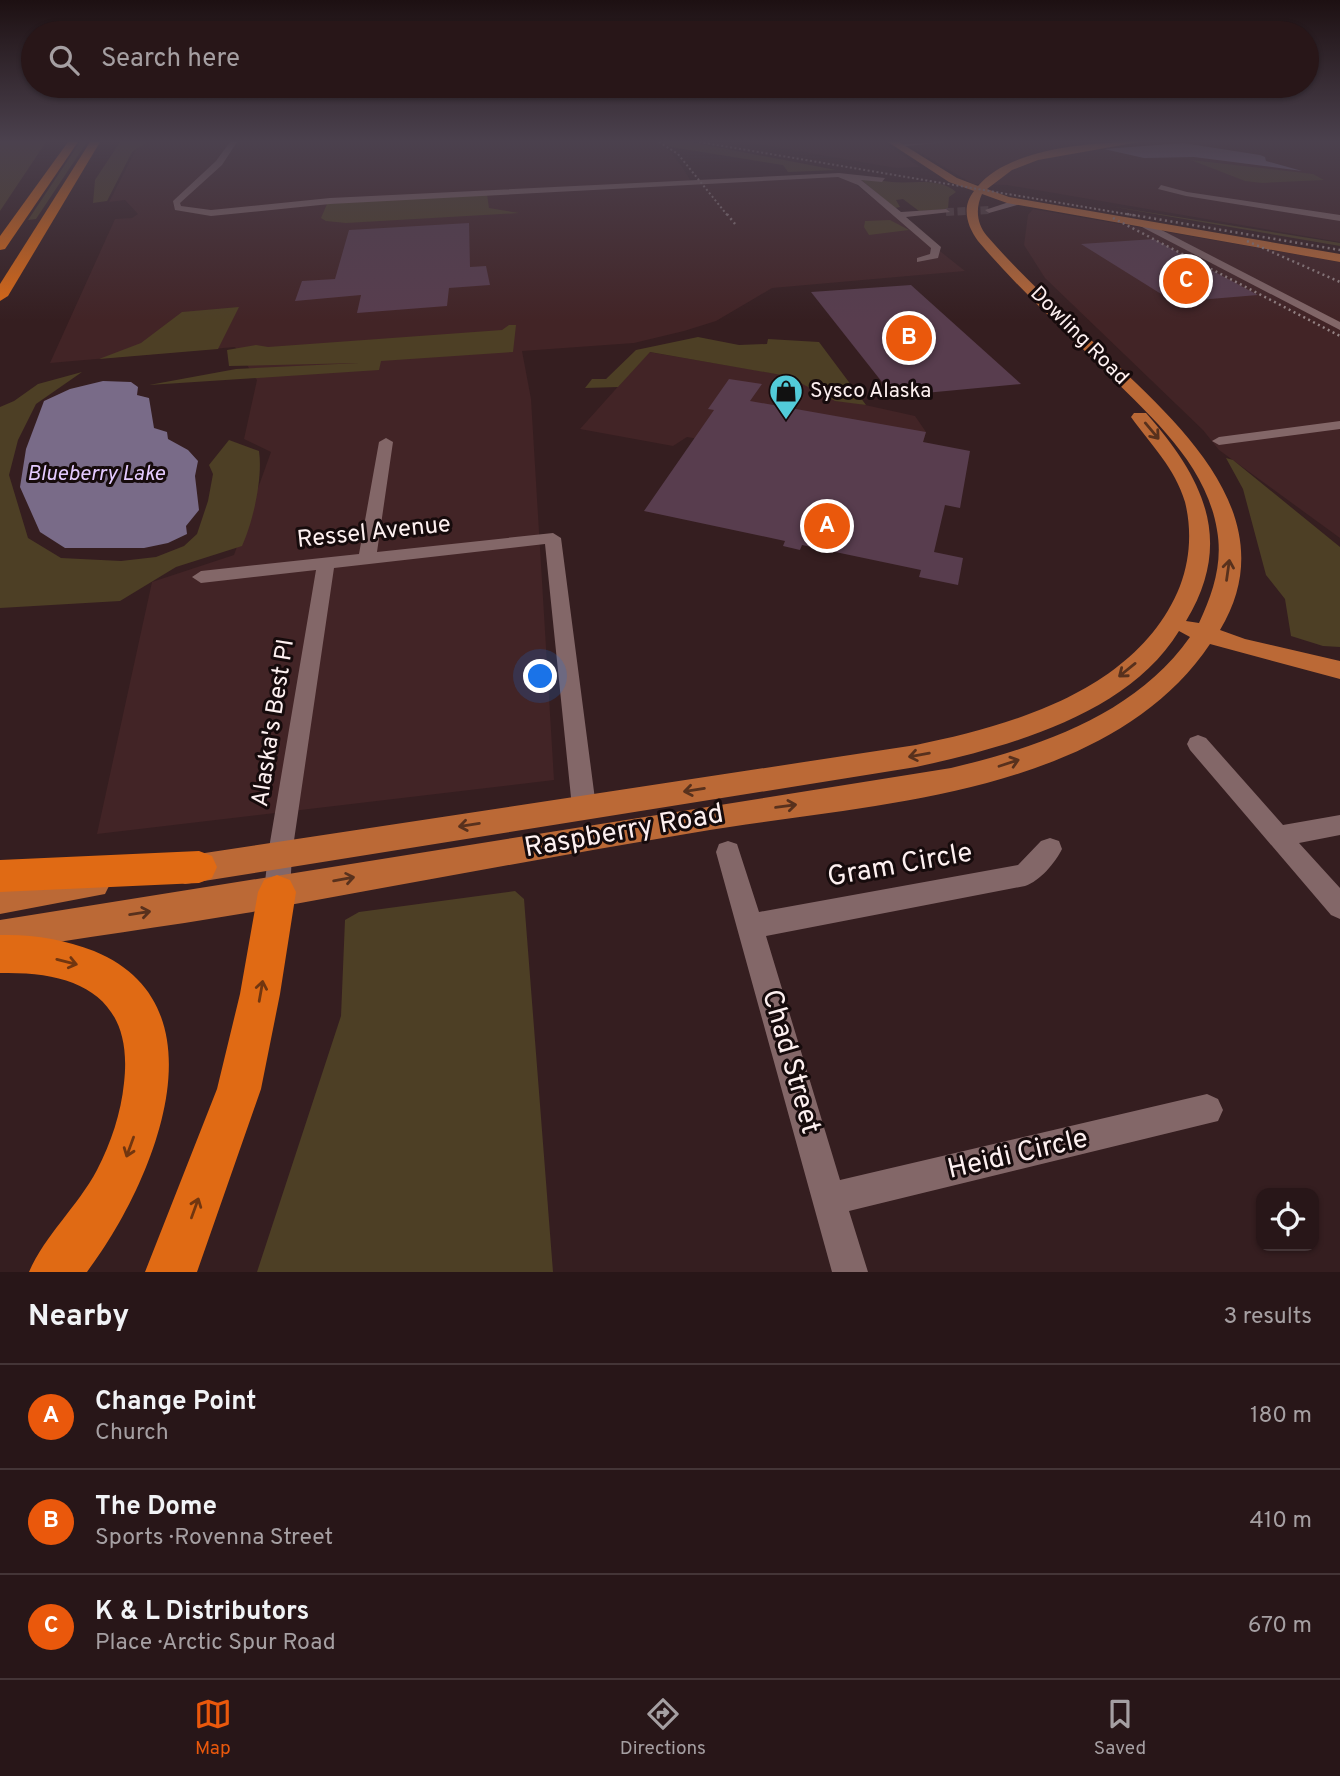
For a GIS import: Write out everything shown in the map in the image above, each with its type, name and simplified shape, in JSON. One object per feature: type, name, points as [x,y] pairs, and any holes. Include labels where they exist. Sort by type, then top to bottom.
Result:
[{"type":"highway","points":[[0,246],[31,201]]},
{"type":"highway","points":[[0,296],[56,201]]},
{"type":"highway","points":[[0,876],[200,867]]},
{"type":"highway","points":[[170,1272],[239,1089],[260,994],[279,873]]},
{"type":"highway","points":[[0,954],[43,956],[74,963],[107,979],[136,1010],[148,1056],[146,1090],[120,1175],[95,1219],[55,1272]]},
{"type":"main road","name":"Dowling Road","points":[[968,201],[962,210],[970,239],[1142,419],[1174,460],[1187,483],[1196,507],[1199,549],[1192,586],[1175,622]]},
{"type":"main road","name":"Dowling Road","points":[[973,201],[972,218],[988,245],[1179,436],[1210,479],[1224,515],[1230,554],[1223,597],[1205,633]]},
{"type":"main road","points":[[1018,202],[1143,224],[1175,235],[1340,258]]},
{"type":"main road","points":[[1175,622],[1284,658],[1340,670]]},
{"type":"main road","name":"Raspberry Road","points":[[0,936],[584,807],[902,758],[975,744],[1066,710],[1103,689],[1160,641],[1175,622]]},
{"type":"main road","name":"Raspberry Road","points":[[279,873],[718,816],[945,781],[1000,766],[1089,733],[1135,705],[1175,673],[1205,633]]},
{"type":"main road","points":[[0,899],[200,867],[279,873]]},
{"type":"street","points":[[177,201],[178,208],[211,213],[326,201]]},
{"type":"street","points":[[884,201],[936,247],[935,256],[920,260]]},
{"type":"street","points":[[1233,201],[1340,218]]},
{"type":"street","points":[[989,210],[1018,202]]},
{"type":"street","points":[[901,215],[946,212]]},
{"type":"street","points":[[1175,235],[1340,327]]},
{"type":"street","points":[[1219,441],[1340,425]]},
{"type":"street","points":[[367,559],[386,442]]},
{"type":"street","name":"Ressel Avenue","points":[[201,577],[553,538],[584,807]]},
{"type":"street","name":"Alaska's Best PI","points":[[279,873],[326,564]]},
{"type":"street","points":[[1198,744],[1340,907]]},
{"type":"street","points":[[1279,836],[1340,825]]},
{"type":"street","name":"Gram Circle","points":[[751,926],[1025,875],[1050,849]]},
{"type":"street","name":"Chad Street","points":[[728,852],[850,1272]]},
{"type":"street","name":"Heidi Circle","points":[[830,1199],[1207,1110]]},
{"type":"shaded area","points":[[0,201],[6,201],[0,211]]},
{"type":"shaded area","points":[[40,201],[48,201],[36,219],[28,220]]},
{"type":"shaded area","points":[[126,201],[877,201],[965,271],[772,288],[716,321],[684,331],[634,343],[522,351],[531,399],[554,780],[97,834],[152,582],[234,555],[271,452],[244,439],[257,380],[235,347],[50,363],[115,219],[132,218],[138,214]]},
{"type":"shaded area","points":[[488,201],[489,208],[519,213],[346,223],[321,218],[327,204]]},
{"type":"shaded area","points":[[887,201],[897,201],[900,207],[895,208]]},
{"type":"shaded area","points":[[906,201],[949,201],[948,209],[919,211]]},
{"type":"shaded area","points":[[1103,201],[1340,201],[1340,242]]},
{"type":"shaded area","points":[[1109,206],[1340,243],[1340,246]]},
{"type":"shaded area","points":[[1033,209],[1340,262],[1340,538],[1219,450],[1203,430],[1045,278],[1024,245],[1028,215]]},
{"type":"shaded area","points":[[890,220],[909,230],[869,235],[864,227],[865,221]]},
{"type":"shaded area","points":[[239,307],[218,349],[99,359],[141,343],[182,312]]},
{"type":"shaded area","points":[[509,325],[516,325],[513,352],[381,361],[379,370],[149,385],[236,369],[359,363],[229,366],[227,350],[256,345],[268,347],[502,330]]},
{"type":"shaded area","points":[[698,337],[739,345],[767,344],[768,339],[819,342],[866,405],[835,401],[787,376],[650,352],[618,387],[585,388],[592,379],[606,379],[636,350]]},
{"type":"shaded area","points":[[649,352],[790,376],[847,401],[915,416],[926,432],[913,476],[687,437],[673,446],[580,429]]},
{"type":"shaded area","points":[[82,372],[36,404],[18,440],[9,475],[28,538],[61,558],[121,561],[156,557],[184,546],[197,534],[208,501],[213,474],[209,465],[229,440],[259,451],[258,487],[246,536],[242,546],[176,567],[120,601],[0,608],[0,407],[14,401],[38,384]]},
{"type":"shaded area","points":[[1226,458],[1233,460],[1340,547],[1340,647],[1323,646],[1291,636],[1285,599],[1266,575],[1243,489]]},
{"type":"shaded area","points":[[515,891],[524,899],[553,1272],[257,1272],[341,1016],[345,920],[359,912]]},
{"type":"water","name":"Blueberry Lake","points":[[103,381],[131,382],[138,387],[137,395],[149,398],[154,428],[167,432],[168,439],[188,450],[198,461],[195,476],[199,510],[186,526],[187,534],[168,543],[144,548],[65,548],[40,532],[20,487],[26,449],[44,401],[70,389]]},
{"type":"building","points":[[469,223],[470,267],[486,266],[490,285],[449,288],[447,306],[357,313],[361,295],[295,301],[302,281],[335,279],[349,230]]},
{"type":"building","points":[[1154,239],[1258,295],[1174,302],[1081,244]]},
{"type":"building","points":[[911,285],[1021,384],[893,396],[811,292]]},
{"type":"building","points":[[729,379],[762,384],[750,401],[926,432],[923,442],[970,451],[960,508],[945,505],[934,552],[963,558],[958,585],[919,577],[921,570],[802,545],[800,550],[783,546],[785,541],[644,511],[714,410],[708,409]]},
{"type":"tunnel","points":[[946,212],[989,210]]},
{"type":"railway","points":[[716,201],[728,216]]},
{"type":"railway","points":[[1051,201],[1138,216]]},
{"type":"railway","points":[[727,214],[735,224]]},
{"type":"railway","points":[[1127,214],[1340,250]]},
{"type":"railway","points":[[1113,218],[1340,336]]},
{"type":"railway","points":[[1247,241],[1340,282]]},
{"type":"place","name":"K & L Distributors","points":[[1186,281]]},
{"type":"place","name":"The Dome","points":[[909,338]]},
{"type":"place","name":"Sysco Alaska","points":[[786,421]]},
{"type":"place","name":"Change Point","points":[[827,526]]}]
